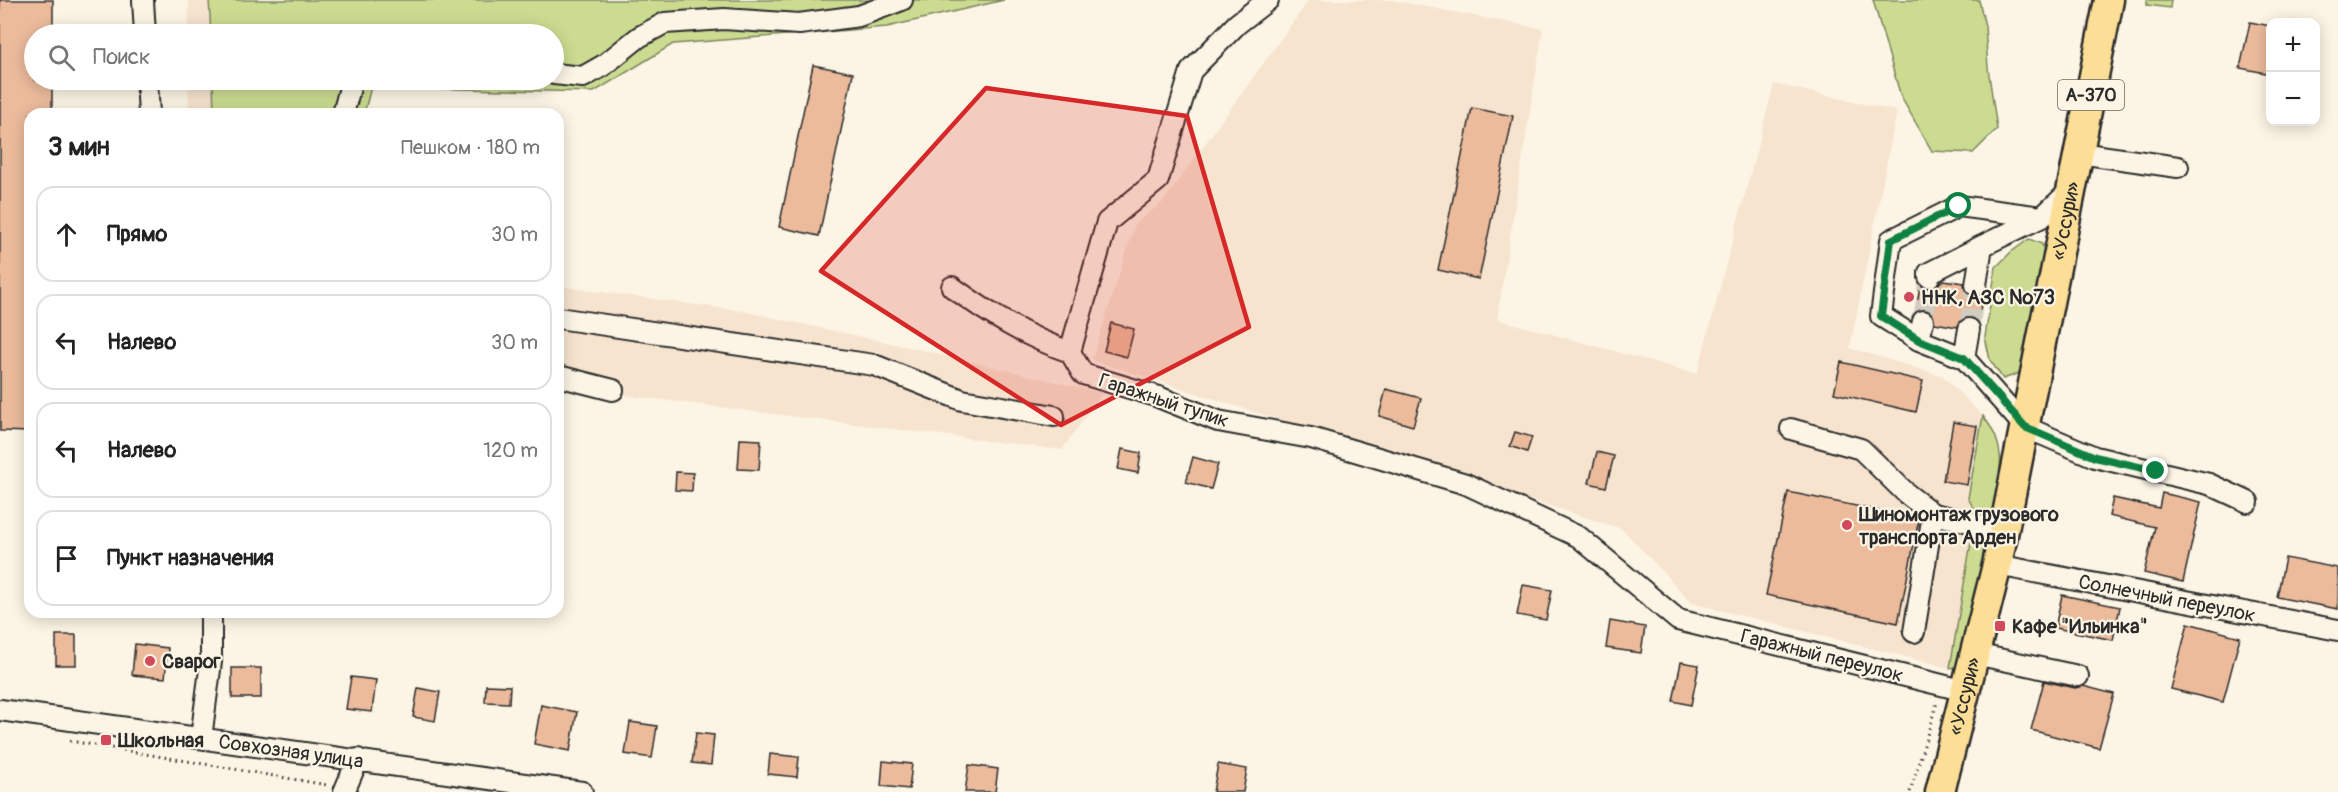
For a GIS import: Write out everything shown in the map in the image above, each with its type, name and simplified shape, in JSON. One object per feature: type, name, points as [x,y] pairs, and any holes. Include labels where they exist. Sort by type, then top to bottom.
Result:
[{"type":"highway","name":"«Уссури»","points":[[1940,792],[1997,565],[2109,0]]},
{"type":"street","points":[[143,0],[144,24]]},
{"type":"street","points":[[564,75],[584,77],[639,38],[665,23],[724,20],[799,24],[859,15],[902,0]]},
{"type":"street","points":[[952,286],[991,315],[1041,343],[1070,352],[1107,222],[1158,180],[1191,71],[1237,24],[1268,0]]},
{"type":"street","points":[[148,90],[149,108]]},
{"type":"street","points":[[345,108],[349,90]]},
{"type":"street","points":[[2079,153],[2178,167]]},
{"type":"street","points":[[1929,277],[1929,273],[2042,216],[2072,189]]},
{"type":"street","points":[[2042,216],[1959,206],[1891,240],[1881,316],[1919,340],[1964,358],[2025,427],[2095,457],[2209,484],[2248,502]]},
{"type":"street","points":[[1976,285],[1982,246]]},
{"type":"street","points":[[564,319],[874,365],[962,400],[1054,416]]},
{"type":"street","points":[[1919,340],[1923,321]]},
{"type":"street","points":[[1964,358],[1969,328]]},
{"type":"street","name":"Гаражный тупик","points":[[1070,352],[1083,374],[1156,396],[1218,421],[1311,438],[1466,484],[1579,537],[1678,620]]},
{"type":"street","points":[[564,378],[613,390]]},
{"type":"street","points":[[1791,429],[1861,448],[1907,494],[1933,514],[1974,523],[2003,534]]},
{"type":"street","points":[[1914,632],[1933,514]]},
{"type":"street","name":"Солнечный переулок","points":[[1997,565],[2338,630]]},
{"type":"street","points":[[201,738],[211,662],[211,618]]},
{"type":"street","name":"Гаражный переулок","points":[[1678,620],[1966,691]]},
{"type":"street","points":[[1975,654],[2078,676]]},
{"type":"street","name":"Совхозная улица","points":[[0,710],[582,792]]},
{"type":"street","points":[[344,790],[358,759]]},
{"type":"path","points":[[66,740],[344,790]]},
{"type":"highlighted area","points":[[986,88],[1187,116],[1249,327],[1061,425],[821,271]]},
{"type":"shaded area","points":[[189,0],[209,0],[210,24],[188,24]]},
{"type":"shaded area","points":[[1309,0],[1391,0],[1543,29],[1497,319],[1697,374],[1774,84],[1897,111],[1850,348],[1943,376],[1983,416],[1968,498],[1976,512],[1950,668],[1692,603],[1622,529],[1092,360],[1135,224],[1163,202]]},
{"type":"shaded area","points":[[188,90],[213,90],[214,108],[189,108]]},
{"type":"shaded area","points":[[564,287],[742,311],[927,351],[1102,393],[1062,450],[564,388]]},
{"type":"green space","points":[[209,0],[1004,0],[887,27],[673,44],[594,92],[505,90],[564,90],[564,24],[210,24]]},
{"type":"green space","points":[[1873,0],[1979,0],[1985,26],[1988,68],[1997,129],[1973,153],[1932,151],[1901,97]]},
{"type":"green space","points":[[2147,0],[2171,0],[2170,8],[2147,5]]},
{"type":"green space","points":[[213,90],[370,90],[366,108],[214,108]]},
{"type":"green space","points":[[2029,239],[2042,244],[2050,272],[2032,361],[2017,374],[2003,379],[1990,360],[1985,337],[1996,267]]},
{"type":"green space","points":[[1983,416],[1997,439],[2000,472],[1994,510],[1976,512],[1968,498]]},
{"type":"green space","points":[[1973,530],[1989,551],[1958,667],[1950,668]]},
{"type":"building","points":[[0,0],[53,0],[53,24],[24,24],[24,90],[52,90],[52,108],[24,108],[24,432],[0,431]]},
{"type":"building","points":[[2250,22],[2266,25],[2266,73],[2240,68]]},
{"type":"building","points":[[813,65],[853,73],[819,236],[779,227]]},
{"type":"building","points":[[1472,108],[1513,116],[1479,279],[1438,270]]},
{"type":"building","points":[[1943,280],[1964,283],[1965,290],[1974,297],[1983,294],[1978,322],[1972,317],[1965,318],[1957,327],[1935,323],[1931,313],[1926,309],[1916,312],[1920,285],[1930,289]]},
{"type":"building","points":[[1111,323],[1134,329],[1127,357],[1104,351]]},
{"type":"building","points":[[1841,362],[1923,381],[1916,412],[1834,393]]},
{"type":"building","points":[[1386,389],[1421,398],[1413,426],[1379,416]]},
{"type":"building","points":[[1953,422],[1977,426],[1967,485],[1943,481]]},
{"type":"building","points":[[1515,432],[1532,437],[1527,452],[1510,446]]},
{"type":"building","points":[[740,439],[761,440],[759,470],[738,469]]},
{"type":"building","points":[[1122,449],[1141,453],[1138,473],[1118,469]]},
{"type":"building","points":[[1597,452],[1614,456],[1606,487],[1589,483]]},
{"type":"building","points":[[1193,457],[1218,464],[1211,489],[1186,482]]},
{"type":"building","points":[[676,472],[693,473],[692,491],[675,490]]},
{"type":"building","points":[[1788,492],[1919,519],[1898,623],[1766,595]]},
{"type":"building","points":[[2162,493],[2201,502],[2183,582],[2144,573],[2155,527],[2109,516],[2113,498],[2159,508]]},
{"type":"building","points":[[2285,558],[2338,568],[2338,609],[2277,597]]},
{"type":"building","points":[[1523,585],[1552,590],[1546,620],[1517,615]]},
{"type":"building","points":[[2062,595],[2120,607],[2113,640],[2055,628]]},
{"type":"building","points":[[1610,621],[1645,627],[1641,653],[1606,648]]},
{"type":"building","points":[[2188,623],[2240,637],[2223,702],[2171,689]]},
{"type":"building","points":[[56,635],[76,635],[76,665],[56,665]]},
{"type":"building","name":"Сварог","points":[[135,644],[168,648],[165,678],[132,675]]},
{"type":"building","points":[[1681,662],[1699,665],[1691,705],[1673,701]]},
{"type":"building","points":[[232,668],[261,668],[261,698],[232,698]]},
{"type":"building","points":[[351,677],[376,680],[372,712],[346,709]]},
{"type":"building","points":[[2044,681],[2075,688],[2083,686],[2114,694],[2099,748],[2031,730]]},
{"type":"building","points":[[486,685],[510,686],[509,703],[485,702]]},
{"type":"building","points":[[418,688],[440,692],[435,721],[413,717]]},
{"type":"building","points":[[541,705],[577,712],[570,751],[534,744]]},
{"type":"building","points":[[630,722],[657,726],[652,758],[625,754]]},
{"type":"building","points":[[696,733],[714,735],[711,765],[692,763]]},
{"type":"building","points":[[770,754],[799,757],[797,777],[768,774]]},
{"type":"building","points":[[883,761],[912,764],[909,789],[881,786]]},
{"type":"building","points":[[1218,764],[1247,769],[1243,792],[1213,792]]},
{"type":"building","points":[[969,765],[998,769],[995,792],[965,792]]},
{"type":"tunnel","points":[[1923,321],[1929,277]]},
{"type":"tunnel","points":[[1969,329],[1976,285]]},
{"type":"place","name":"ННК, АЗС №73","points":[[1909,297]]},
{"type":"place","name":"Шиномонтаж грузового транспорта Арден","points":[[1847,525]]},
{"type":"place","name":"Кафе \"Ильинка\"","points":[[2000,626]]},
{"type":"place","name":"Сварог","points":[[150,661]]},
{"type":"place","name":"Школьная","points":[[106,740]]},
{"type":"route","points":[[1959,206],[1891,240],[1881,316],[1919,340],[1964,358],[2025,427],[2095,457],[2156,471]]}]
